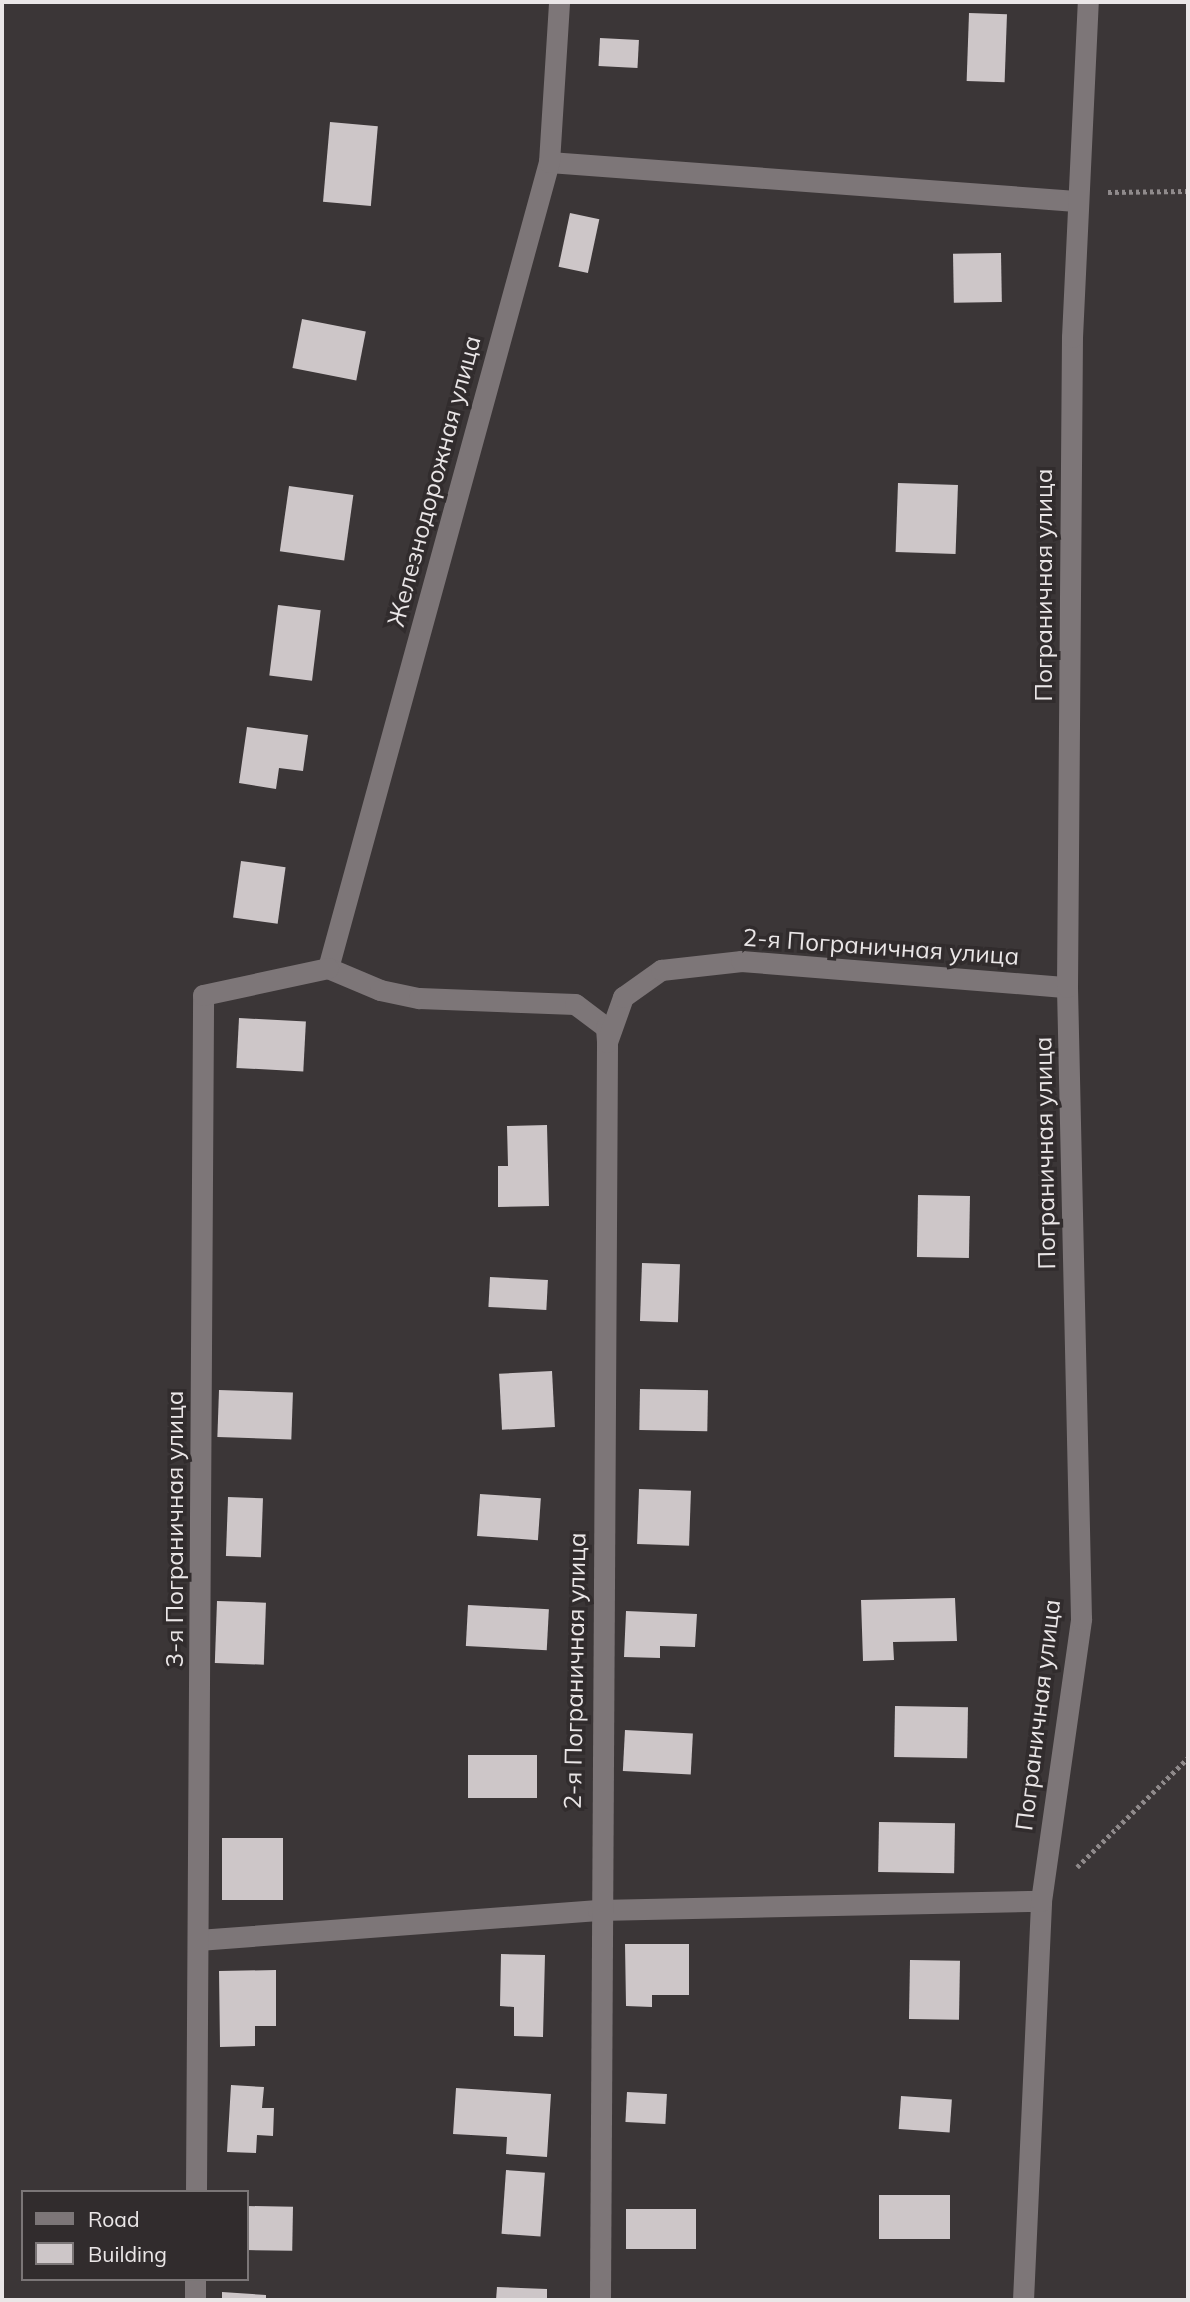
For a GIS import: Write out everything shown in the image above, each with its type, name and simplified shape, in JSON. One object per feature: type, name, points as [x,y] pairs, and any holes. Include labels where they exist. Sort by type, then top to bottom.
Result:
[{"type":"street","name":"Железнодорожная улица","points":[[328,968],[550,162],[559,2]]},
{"type":"street","name":"Пограничная улица","points":[[1023,2300],[1041,1901],[1081,1619],[1067,987],[1076,201],[1088,2]]},
{"type":"street","points":[[550,162],[1076,201]]},
{"type":"street","name":"2-я Пограничная улица","points":[[600,2300],[598,1910],[607,1042],[623,997],[661,970],[741,961],[1067,987]]},
{"type":"street","points":[[328,968],[380,990],[419,998],[575,1004],[606,1027],[607,1042]]},
{"type":"street","name":"3-я Пограничная улица","points":[[196,2190],[203,995],[328,968]]},
{"type":"street","points":[[198,1940],[598,1910],[1041,1901]]},
{"type":"street","points":[[195,2281],[195,2300]]},
{"type":"path","points":[[1076,201],[1113,191],[1188,191]]},
{"type":"path","points":[[1041,1901],[1188,1758]]},
{"type":"building","points":[[969,13],[1007,14],[1005,82],[967,81]]},
{"type":"building","points":[[600,38],[639,40],[637,68],[599,66]]},
{"type":"building","points":[[330,122],[378,126],[371,206],[323,202]]},
{"type":"building","points":[[570,213],[599,219],[588,273],[559,267]]},
{"type":"building","points":[[1001,253],[1002,302],[954,303],[953,254]]},
{"type":"building","points":[[302,319],[366,331],[356,380],[292,368]]},
{"type":"building","points":[[898,483],[958,485],[956,554],[896,552]]},
{"type":"building","points":[[289,486],[353,495],[344,560],[280,551]]},
{"type":"building","points":[[278,605],[321,610],[312,681],[269,675]]},
{"type":"building","points":[[247,727],[308,735],[303,771],[279,768],[276,789],[239,783]]},
{"type":"building","points":[[241,861],[286,867],[278,924],[233,917]]},
{"type":"building","points":[[239,1018],[306,1022],[303,1071],[236,1068]]},
{"type":"building","points":[[547,1125],[549,1206],[498,1207],[498,1166],[508,1166],[507,1126]]},
{"type":"building","points":[[918,1195],[970,1196],[969,1258],[917,1257]]},
{"type":"building","points":[[642,1263],[680,1264],[678,1322],[640,1321]]},
{"type":"building","points":[[490,1277],[548,1280],[546,1310],[488,1307]]},
{"type":"building","points":[[552,1371],[555,1427],[502,1430],[499,1374]]},
{"type":"building","points":[[640,1389],[708,1390],[707,1431],[639,1430]]},
{"type":"building","points":[[219,1390],[293,1393],[291,1440],[217,1437]]},
{"type":"building","points":[[639,1489],[691,1491],[689,1546],[637,1544]]},
{"type":"building","points":[[480,1494],[541,1498],[538,1540],[477,1536]]},
{"type":"building","points":[[228,1497],[263,1498],[261,1557],[226,1556]]},
{"type":"building","points":[[955,1598],[957,1641],[893,1642],[894,1660],[863,1661],[861,1600]]},
{"type":"building","points":[[217,1601],[266,1603],[264,1665],[215,1663]]},
{"type":"building","points":[[468,1605],[549,1609],[547,1650],[466,1646]]},
{"type":"building","points":[[626,1611],[697,1614],[695,1647],[660,1646],[660,1658],[624,1657]]},
{"type":"building","points":[[895,1706],[968,1707],[967,1758],[894,1757]]},
{"type":"building","points":[[625,1730],[693,1734],[691,1775],[623,1771]]},
{"type":"building","points":[[468,1755],[537,1755],[537,1798],[468,1798]]},
{"type":"building","points":[[879,1822],[955,1823],[954,1873],[878,1872]]},
{"type":"building","points":[[222,1838],[283,1838],[283,1900],[222,1900]]},
{"type":"building","points":[[625,1944],[689,1944],[689,1995],[652,1995],[652,2007],[626,2006]]},
{"type":"building","points":[[501,1954],[545,1955],[543,2037],[514,2036],[514,2007],[500,2006]]},
{"type":"building","points":[[910,1960],[960,1961],[959,2020],[909,2019]]},
{"type":"building","points":[[276,1970],[276,2026],[255,2026],[255,2046],[220,2047],[219,1971]]},
{"type":"building","points":[[231,2085],[264,2087],[262,2108],[274,2108],[273,2136],[257,2135],[256,2153],[227,2152]]},
{"type":"building","points":[[456,2088],[551,2094],[547,2157],[506,2154],[507,2137],[453,2134]]},
{"type":"building","points":[[627,2092],[667,2094],[665,2124],[625,2122]]},
{"type":"building","points":[[901,2096],[952,2100],[950,2132],[899,2129]]},
{"type":"building","points":[[506,2170],[545,2173],[540,2237],[502,2234]]},
{"type":"building","points":[[879,2195],[950,2195],[950,2239],[879,2239]]},
{"type":"building","points":[[248,2206],[293,2207],[292,2251],[248,2250]]},
{"type":"building","points":[[626,2209],[696,2209],[696,2249],[626,2249]]},
{"type":"building","points":[[497,2287],[547,2289],[547,2300],[496,2300]]},
{"type":"building","points":[[222,2292],[266,2295],[266,2300],[222,2300]]}]
